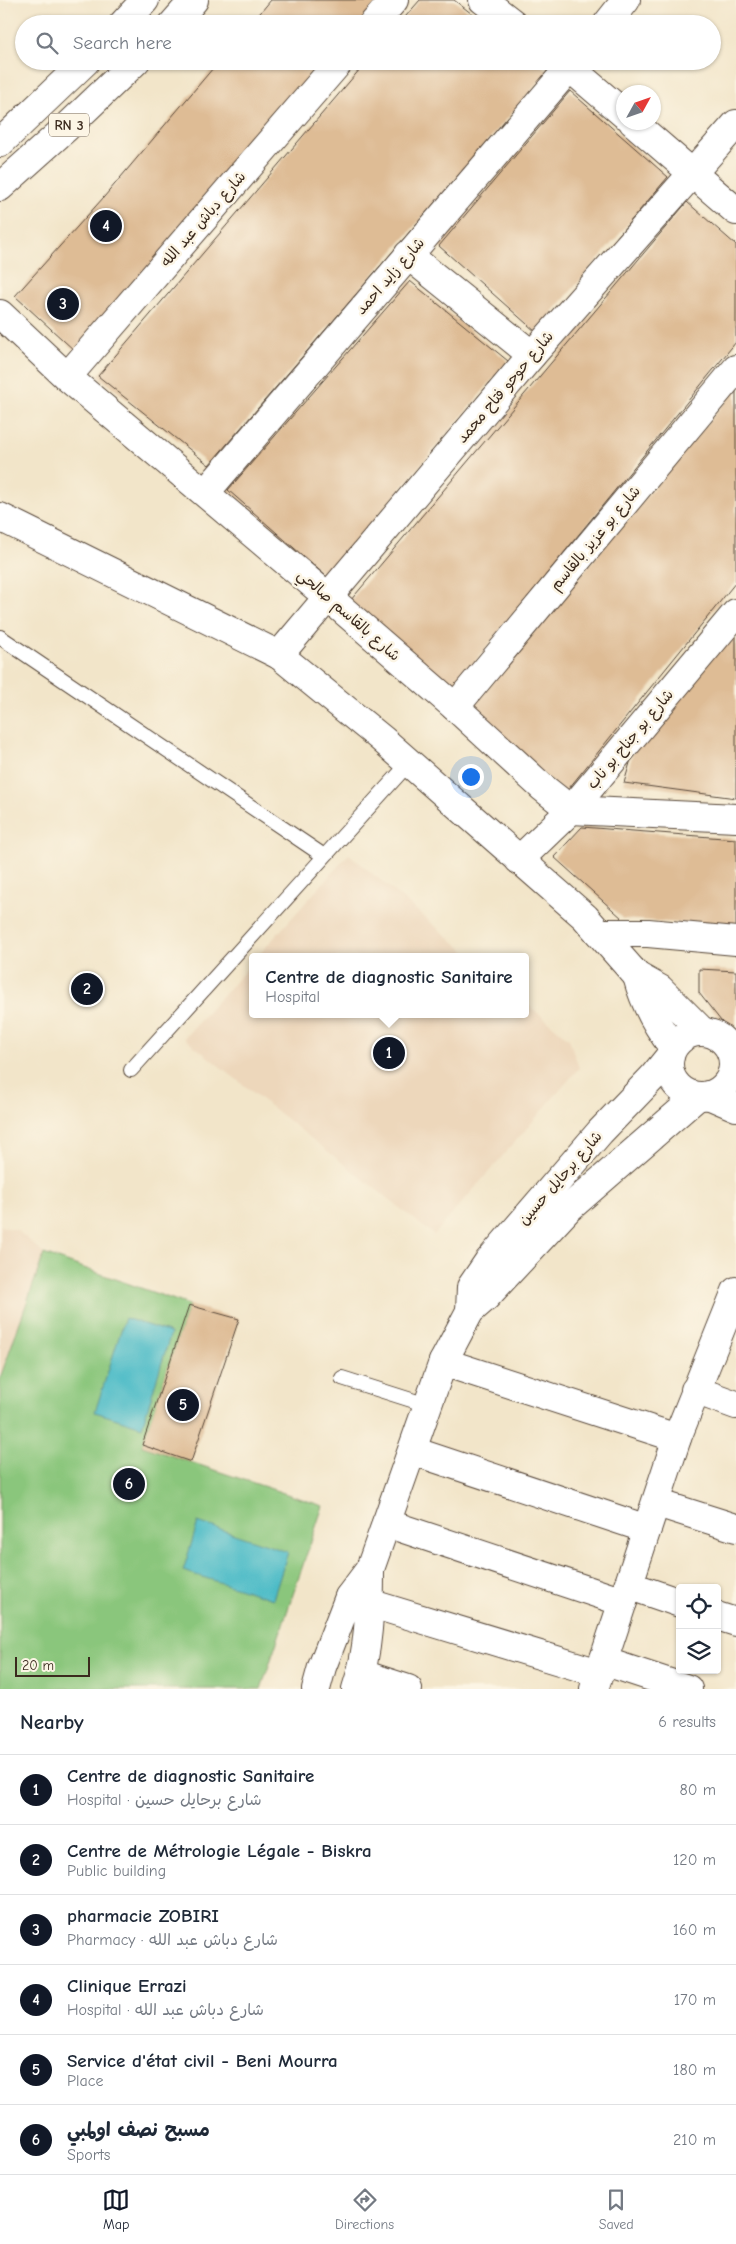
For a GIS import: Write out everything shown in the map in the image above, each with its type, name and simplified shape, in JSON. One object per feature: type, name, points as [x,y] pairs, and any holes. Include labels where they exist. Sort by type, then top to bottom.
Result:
[{"type":"street","points":[[131,15],[145,0]]},
{"type":"street","points":[[181,15],[194,0]]},
{"type":"street","points":[[381,15],[394,0]]},
{"type":"street","points":[[483,0],[502,15]]},
{"type":"street","points":[[614,15],[626,0]]},
{"type":"street","name":"RN 3","points":[[0,143],[77,70]]},
{"type":"street","name":"RN 3","points":[[0,187],[127,70]]},
{"type":"street","name":"شارع دباش عبد الله","points":[[67,377],[332,70]]},
{"type":"street","name":"شارع زايد احمد","points":[[206,492],[563,70]]},
{"type":"street","points":[[577,70],[616,107]]},
{"type":"street","name":"شارع حوحو فتاح محمد","points":[[279,655],[532,355],[736,124]]},
{"type":"street","points":[[643,130],[736,210]]},
{"type":"street","points":[[408,254],[532,355]]},
{"type":"street","name":"شارع بالقاسم صالحي","points":[[0,314],[67,377],[206,492],[328,597],[570,810]]},
{"type":"street","name":"شارع بو عزيز بالقاسم","points":[[454,707],[736,370]]},
{"type":"street","points":[[3,525],[279,655],[409,763],[585,916],[637,976],[660,989],[703,1032]]},
{"type":"street","name":"شارع بو جناح بو ناب","points":[[519,860],[570,810],[736,613]]},
{"type":"street","points":[[570,810],[736,818]]},
{"type":"street","points":[[599,933],[648,933],[736,941]]},
{"type":"street","points":[[637,976],[647,1006],[672,1051]]},
{"type":"street","points":[[703,1096],[724,1086],[734,1064],[723,1041],[714,1035],[703,1032],[682,1038],[672,1051],[669,1067],[672,1078],[683,1090],[736,1107]]},
{"type":"street","name":"شارع برحايل حسين","points":[[470,1311],[471,1287],[488,1262],[594,1139],[653,1077],[672,1051]]},
{"type":"street","name":"شارع برحايل حسين","points":[[359,1601],[443,1362],[470,1311],[486,1297],[568,1209],[703,1096]]},
{"type":"street","points":[[599,1674],[677,1438],[736,1291]]},
{"type":"street","points":[[443,1362],[677,1438]]},
{"type":"street","points":[[696,1390],[736,1405]]},
{"type":"street","points":[[413,1451],[648,1529]]},
{"type":"street","points":[[656,1503],[736,1528]]},
{"type":"street","points":[[386,1523],[626,1593],[676,1601]]},
{"type":"street","points":[[359,1601],[599,1674],[688,1689]]},
{"type":"street","points":[[359,1601],[359,1681],[408,1689]]},
{"type":"street","points":[[316,1689],[322,1667],[359,1601]]},
{"type":"street","points":[[721,1617],[736,1622]]},
{"type":"lane","points":[[0,637],[324,856]]},
{"type":"lane","points":[[131,1070],[409,763]]},
{"type":"lane","points":[[342,1378],[427,1405]]},
{"type":"shaded area","points":[[349,854],[467,953],[261,953]]},
{"type":"shaded area","points":[[249,966],[249,1018],[529,1018],[529,1005],[569,1039],[579,1068],[434,1235],[184,1038]]},
{"type":"shaded area","points":[[0,1226],[17,1230],[44,1254],[0,1378]]},
{"type":"green space","points":[[44,1254],[189,1305],[142,1446],[323,1506],[261,1689],[0,1689],[0,1378]]},
{"type":"water","points":[[125,1318],[171,1333],[142,1427],[95,1412]]},
{"type":"water","points":[[198,1522],[288,1552],[273,1599],[183,1571]]},
{"type":"building","points":[[271,0],[385,0],[372,15],[258,15]]},
{"type":"building","points":[[420,0],[454,0],[473,15],[407,15]]},
{"type":"building","points":[[211,70],[323,70],[75,351],[15,296],[104,197]]},
{"type":"building","points":[[359,70],[548,71],[209,465],[98,376]]},
{"type":"building","points":[[570,91],[668,177],[536,332],[439,246]]},
{"type":"building","points":[[687,202],[736,245],[736,342],[451,691],[350,601]]},
{"type":"building","points":[[410,281],[508,361],[327,577],[228,490]]},
{"type":"building","points":[[736,389],[736,582],[565,793],[469,710]]},
{"type":"building","points":[[736,628],[736,798],[624,783],[635,746]]},
{"type":"building","points":[[582,827],[736,839],[736,927],[623,919],[554,857]]},
{"type":"building","points":[[699,969],[736,971],[736,1040],[699,993]]},
{"type":"building","points":[[189,1305],[239,1319],[191,1462],[142,1445]]},
{"type":"place","name":"Clinique Errazi","points":[[106,226]]},
{"type":"place","name":"pharmacie ZOBIRI","points":[[63,304]]},
{"type":"place","name":"Centre de Métrologie Légale - Biskra","points":[[87,989]]},
{"type":"place","name":"Centre de diagnostic Sanitaire","points":[[389,1053]]},
{"type":"place","name":"Service d'état civil - Beni Mourra","points":[[183,1405]]},
{"type":"place","name":"مسبح نصف اولمبي","points":[[129,1484]]}]
